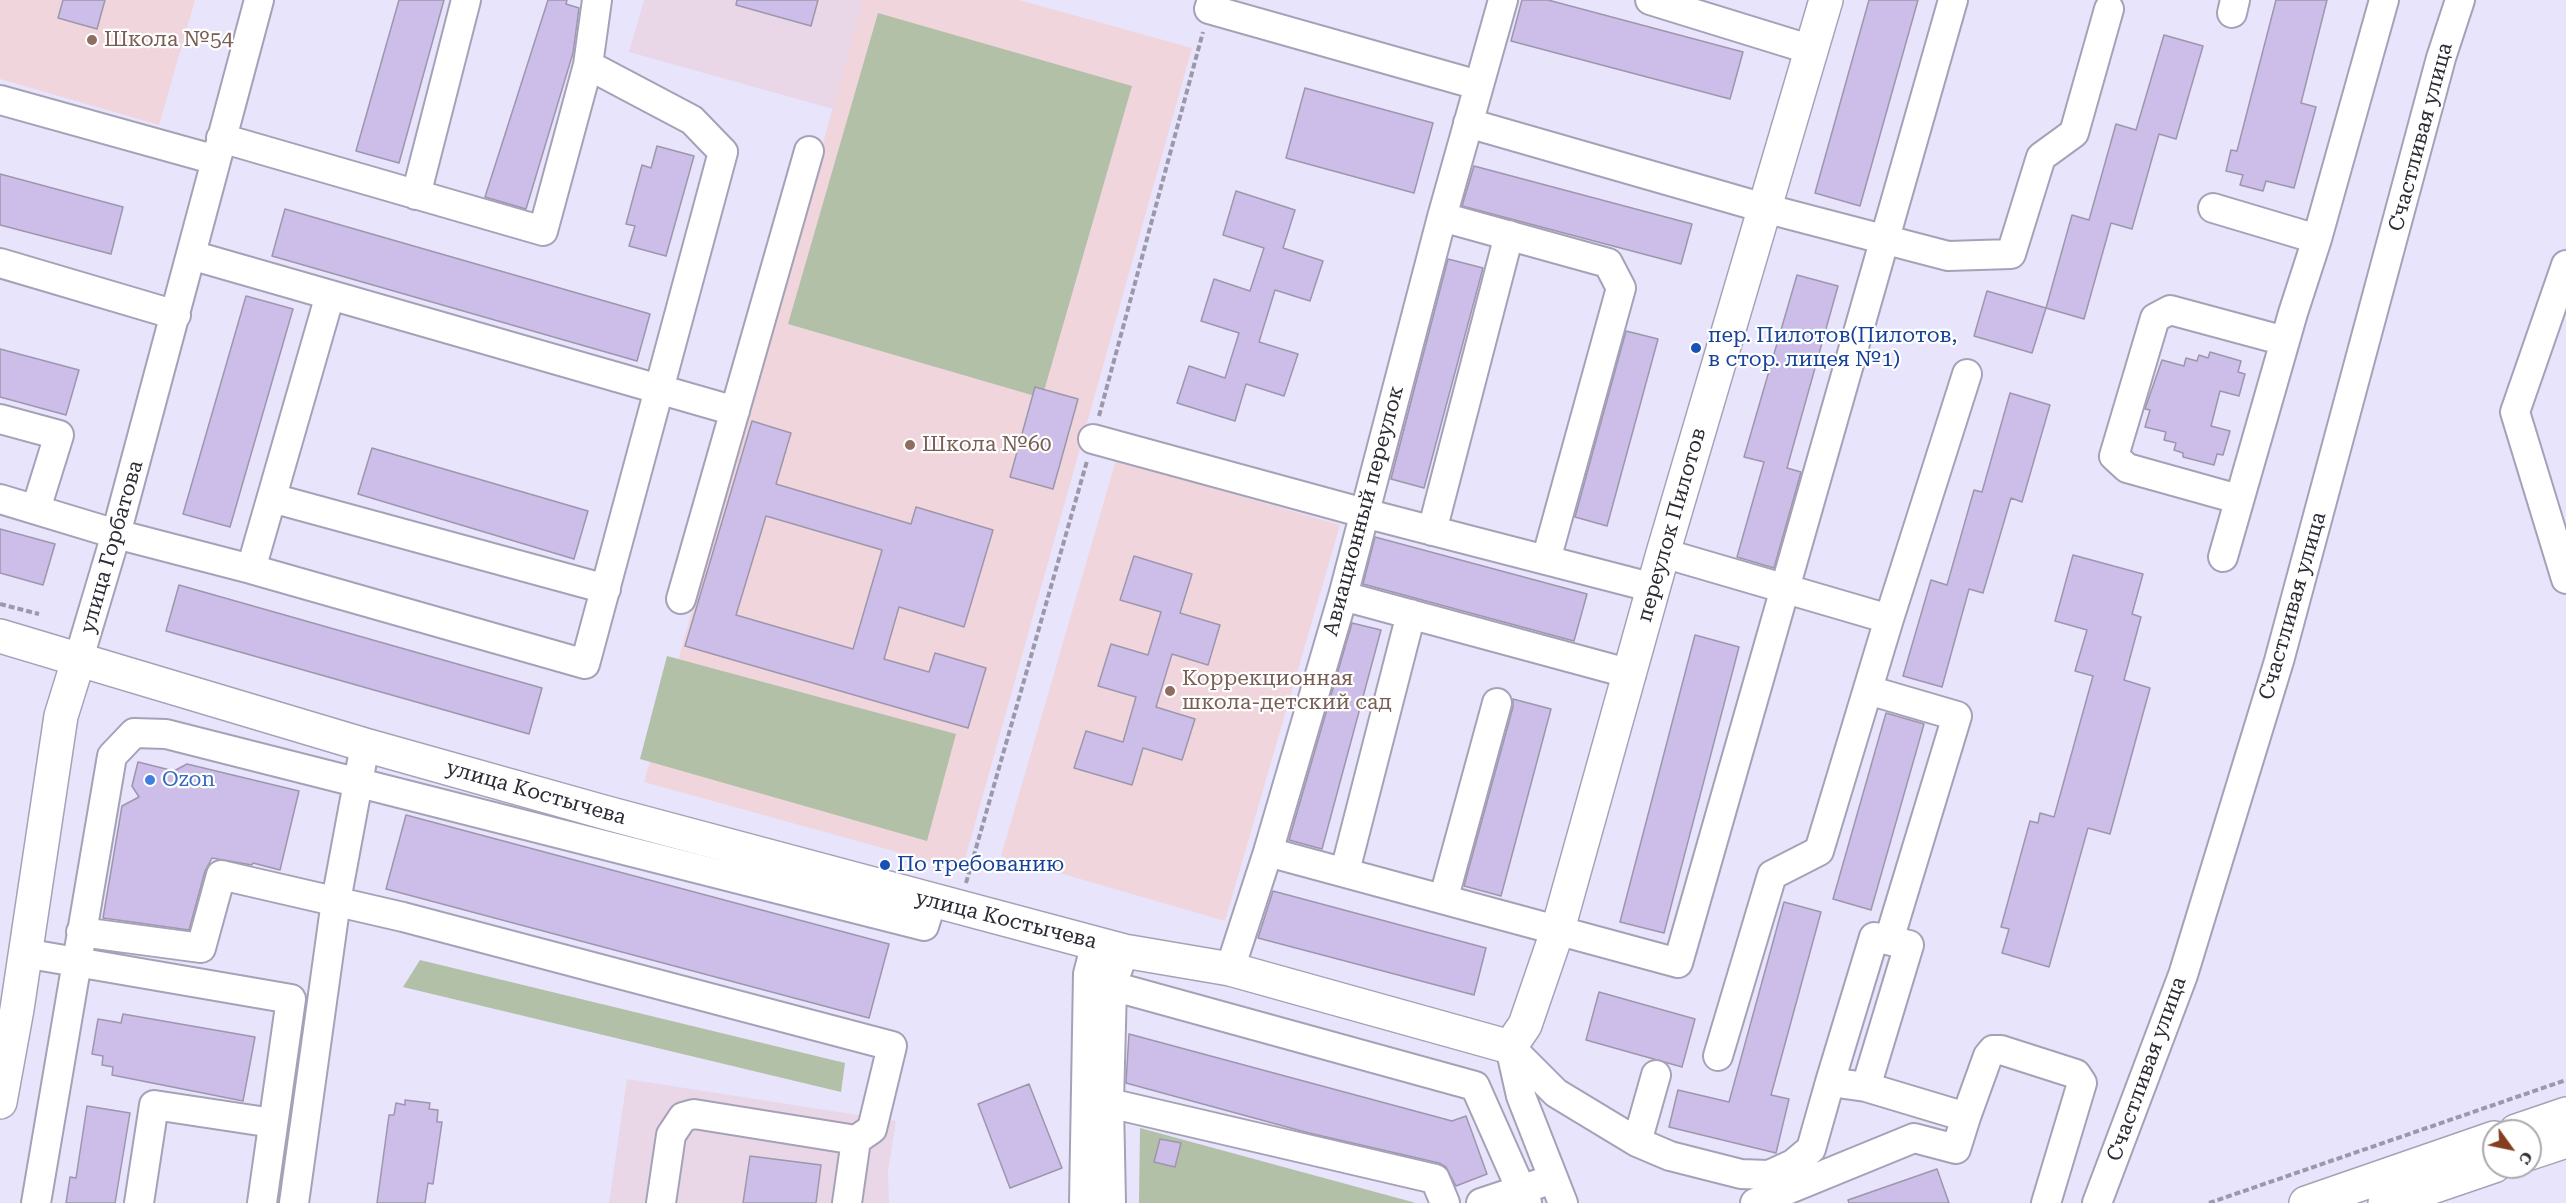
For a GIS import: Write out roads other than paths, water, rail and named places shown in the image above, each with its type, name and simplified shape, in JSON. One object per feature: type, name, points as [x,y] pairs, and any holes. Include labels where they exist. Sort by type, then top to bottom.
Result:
[{"type":"main road","name":"переулок Пилотов","points":[[1510,1047],[1525,1025],[1558,929],[1663,553],[1826,0]]},
{"type":"main road","name":"улица Костычева","points":[[0,636],[365,745],[932,901],[1110,947],[1230,969],[1510,1047]]},
{"type":"main road","name":"улица Горбатова","points":[[0,1102],[9,1007],[24,953],[61,716],[79,658]]},
{"type":"main road","points":[[2542,1122],[2566,1114]]},
{"type":"main road","points":[[2542,1150],[2566,1141]]},
{"type":"main road","points":[[2306,1203],[2482,1142]]},
{"type":"main road","points":[[2385,1203],[2482,1170]]},
{"type":"street","name":"улица Горбатова","points":[[79,658],[116,534],[260,0]]},
{"type":"street","points":[[416,195],[466,0]]},
{"type":"street","points":[[0,100],[416,195],[543,231],[588,65],[597,0]]},
{"type":"street","name":"Авиационный переулок","points":[[1230,969],[1268,852],[1342,596],[1442,217],[1503,0]]},
{"type":"street","points":[[1650,0],[1812,50]]},
{"type":"street","points":[[1268,852],[1444,897],[1678,963],[1953,0]]},
{"type":"street","points":[[2223,557],[2285,341],[2318,239],[2384,0]]},
{"type":"street","name":"Счастливая улица","points":[[2097,1203],[2183,975],[2279,661],[2441,58],[2460,0]]},
{"type":"street","points":[[1211,4],[1478,85]]},
{"type":"street","points":[[1468,123],[1764,208],[1948,256],[2011,254],[2041,157],[2074,133],[2109,9]]},
{"type":"street","points":[[0,499],[116,534],[251,569],[585,664],[723,152],[692,120],[588,65]]},
{"type":"street","points":[[681,599],[809,151]]},
{"type":"street","points":[[2213,208],[2318,239]]},
{"type":"street","points":[[1442,217],[1608,263],[1621,288],[1546,560]]},
{"type":"street","points":[[1432,531],[1509,235]]},
{"type":"street","points":[[191,255],[735,411]]},
{"type":"street","points":[[0,262],[176,315]]},
{"type":"street","points":[[2566,265],[2515,412],[2566,579]]},
{"type":"street","points":[[251,569],[330,296]]},
{"type":"street","points":[[2238,499],[2127,468],[2114,456],[2148,341],[2155,318],[2170,310],[2285,341]]},
{"type":"street","points":[[1718,1056],[1772,875],[1819,851],[1888,619],[1967,374]]},
{"type":"street","points":[[0,419],[59,435],[36,509]]},
{"type":"street","points":[[1093,439],[1364,513],[1654,588]]},
{"type":"street","points":[[272,498],[606,589]]},
{"type":"street","points":[[1663,553],[1888,619]]},
{"type":"street","points":[[1342,596],[1631,674]]},
{"type":"street","points":[[1345,871],[1411,614]]},
{"type":"street","points":[[1866,1087],[1909,945],[1889,940],[1957,716],[1868,690]]},
{"type":"street","points":[[1444,897],[1497,704]]},
{"type":"street","points":[[36,1203],[112,756],[134,733],[166,734],[924,926],[932,901]]},
{"type":"street","points":[[294,1203],[336,901],[365,745]]},
{"type":"street","points":[[81,932],[201,948],[221,875],[336,901],[904,1050],[872,1129],[856,1140],[694,1114],[683,1117],[671,1135],[661,1203]]},
{"type":"street","name":"улица Костычева","points":[[1510,1047],[1556,1093],[1637,1142],[1690,1161],[1741,1174],[1769,1175],[1793,1164],[1811,1149],[1874,937],[1889,940]]},
{"type":"street","points":[[1110,947],[1112,986],[1109,1103],[1111,1203]]},
{"type":"street","points":[[1084,1203],[1088,974],[1110,947]]},
{"type":"street","points":[[24,953],[291,999],[262,1203]]},
{"type":"street","points":[[1112,986],[1475,1086],[1524,1195]]},
{"type":"street","points":[[1481,1203],[1559,1191],[1521,1096],[1510,1047]]},
{"type":"street","points":[[1755,1203],[1914,1138],[1956,1149],[1988,1056],[1993,1050],[2038,1062],[2081,1078],[2082,1083],[2046,1203]]},
{"type":"street","points":[[1637,1142],[1656,1075]]},
{"type":"street","points":[[1830,1082],[1866,1087],[1966,1117]]},
{"type":"street","points":[[1109,1103],[1435,1179],[1445,1203]]},
{"type":"street","points":[[139,1203],[154,1105],[273,1123]]},
{"type":"street","points":[[847,1203],[856,1140]]},
{"type":"place","name":"Школа №54","points":[[92,40]]},
{"type":"place","name":"пер. Пилотов(Пилотов, в стор. лицея №1)","points":[[1696,348]]},
{"type":"place","name":"Школа №60","points":[[910,445]]},
{"type":"place","name":"Коррекционная школа-детский сад","points":[[1170,691]]},
{"type":"place","name":"Ozon","points":[[150,780]]},
{"type":"place","name":"По требованию","points":[[885,865]]}]
